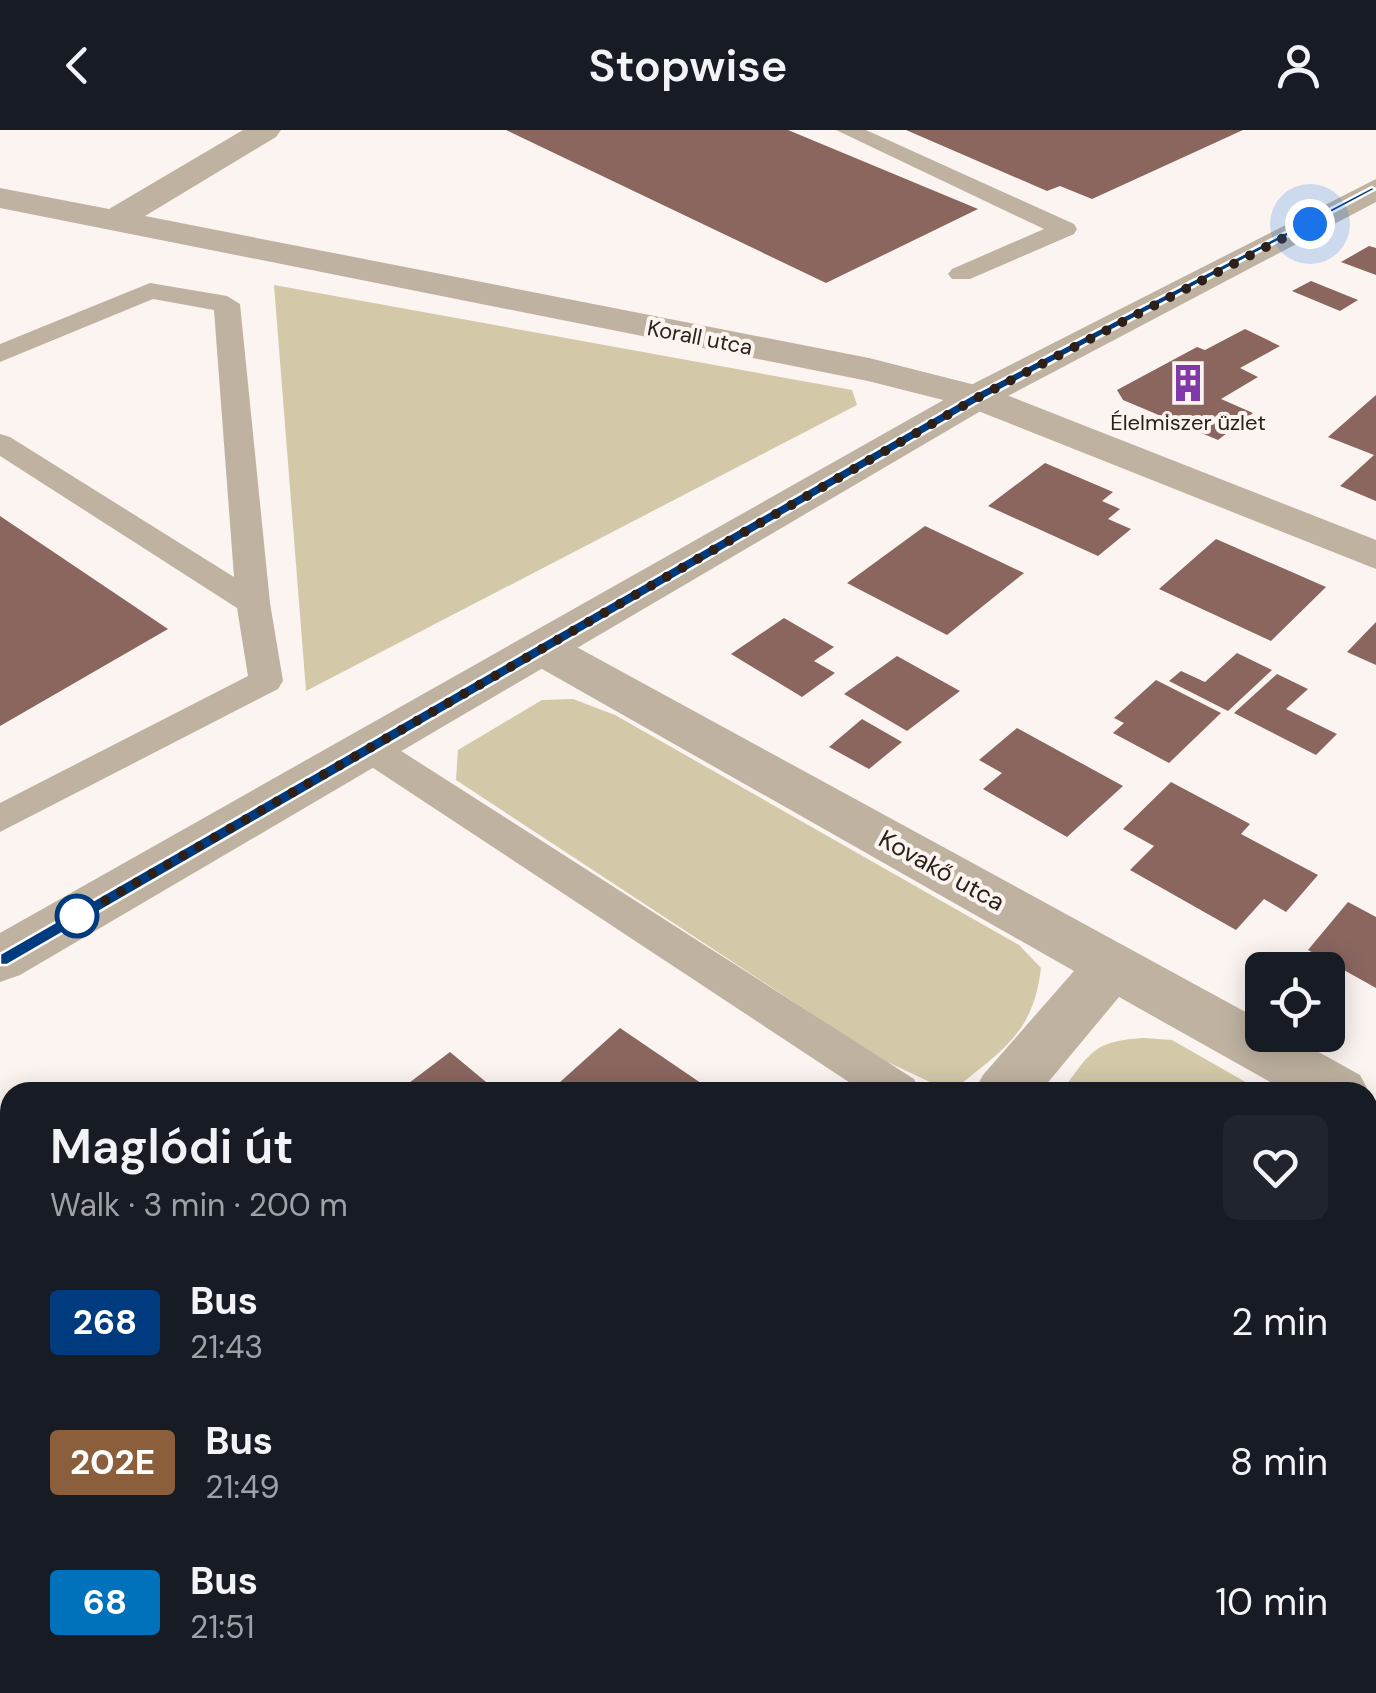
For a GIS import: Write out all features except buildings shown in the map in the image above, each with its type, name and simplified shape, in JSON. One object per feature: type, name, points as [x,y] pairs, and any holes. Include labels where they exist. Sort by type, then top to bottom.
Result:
[{"type":"street","points":[[115,220],[265,130]]},
{"type":"street","points":[[0,960],[977,398],[1376,189]]},
{"type":"street","name":"Korall utca","points":[[0,198],[869,370],[977,398],[1376,556]]},
{"type":"street","name":"Kovakő utca","points":[[544,650],[1321,1082]]},
{"type":"street","points":[[1013,1082],[1114,964]]},
{"type":"lane","points":[[847,130],[1065,229],[961,274]]},
{"type":"lane","points":[[0,354],[150,291],[227,304],[253,603],[266,680],[0,819]]},
{"type":"lane","points":[[0,443],[253,603]]},
{"type":"lane","points":[[372,749],[883,1082]]},
{"type":"shaded area","points":[[274,285],[852,390],[857,405],[306,691]]},
{"type":"shaded area","points":[[573,699],[615,715],[1019,945],[1041,968],[1037,991],[1022,1026],[999,1053],[963,1082],[930,1082],[879,1058],[456,780],[458,750],[542,700]]},
{"type":"shaded area","points":[[1127,1040],[1172,1040],[1246,1082],[1068,1082],[1094,1051]]},
{"type":"bus line","name":"268","points":[[0,960],[977,398],[1376,189]]},
{"type":"place","name":"Élelmiszer üzlet","points":[[1188,383]]},
{"type":"route","points":[[77,916],[68,922],[977,398],[1310,224]]}]
